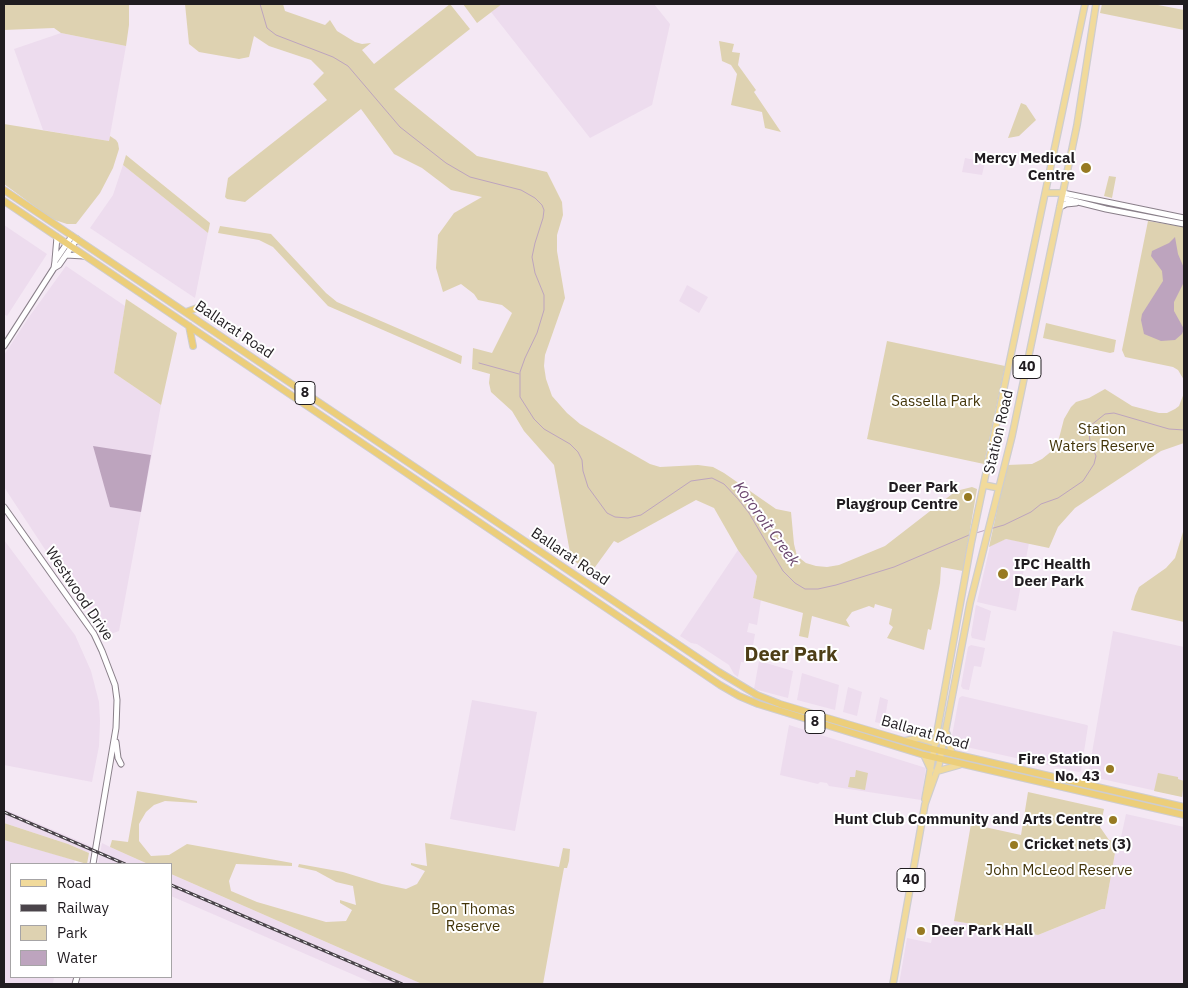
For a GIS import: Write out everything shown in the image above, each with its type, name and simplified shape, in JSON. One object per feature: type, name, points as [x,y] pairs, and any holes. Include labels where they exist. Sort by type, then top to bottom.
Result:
[{"type":"highway","name":"Ballarat Road","points":[[4,190],[746,689],[768,700],[904,741],[1169,807],[1184,815]]},
{"type":"highway","name":"Ballarat Road","points":[[4,201],[675,654],[720,684],[758,704],[924,756],[1169,807],[1184,807]]},
{"type":"highway","points":[[186,312],[200,307]]},
{"type":"highway","points":[[189,326],[194,346]]},
{"type":"highway","points":[[208,339],[209,328]]},
{"type":"highway","points":[[675,654],[680,646]]},
{"type":"main road","name":"Station Road","points":[[934,770],[941,760],[937,748],[971,544],[1085,4]]},
{"type":"main road","name":"Station Road","points":[[893,984],[925,804],[934,770],[933,758],[946,729],[970,603],[1017,414],[1080,108],[1096,4]]},
{"type":"main road","points":[[1046,193],[1184,218]]},
{"type":"main road","points":[[1062,196],[1081,203],[1184,224]]},
{"type":"main road","points":[[1060,207],[1066,204],[1081,203]]},
{"type":"main road","points":[[4,346],[54,268],[57,237]]},
{"type":"main road","points":[[55,261],[74,237]]},
{"type":"main road","points":[[54,268],[59,265],[66,255],[69,245]]},
{"type":"main road","points":[[66,255],[84,256]]},
{"type":"main road","points":[[984,485],[999,488]]},
{"type":"main road","name":"Westwood Drive","points":[[4,507],[94,634],[117,693],[115,731],[93,863]]},
{"type":"main road","points":[[962,601],[970,603]]},
{"type":"main road","points":[[946,729],[952,754]]},
{"type":"main road","points":[[115,731],[117,754],[121,764]]},
{"type":"main road","points":[[924,756],[934,770],[959,764]]},
{"type":"shaded area","points":[[502,4],[654,4],[670,24],[652,105],[590,138],[491,12]]},
{"type":"shaded area","points":[[61,33],[126,46],[109,141],[43,130],[14,49]]},
{"type":"shaded area","points":[[965,158],[985,162],[982,175],[962,172]]},
{"type":"shaded area","points":[[123,165],[208,233],[195,298],[90,228],[113,195]]},
{"type":"shaded area","points":[[4,225],[47,254],[7,316],[4,314]]},
{"type":"shaded area","points":[[66,266],[125,306],[114,373],[161,405],[119,631],[108,635],[50,557],[4,487],[4,355]]},
{"type":"shaded area","points":[[687,285],[708,297],[699,313],[679,301]]},
{"type":"shaded area","name":"IPC Health Deer Park","points":[[1006,539],[1029,543],[1016,611],[977,602],[990,546]]},
{"type":"shaded area","points":[[4,540],[75,635],[91,671],[99,702],[100,721],[99,746],[92,782],[4,765]]},
{"type":"shaded area","points":[[738,550],[757,576],[753,598],[761,600],[757,625],[749,623],[747,632],[755,634],[750,663],[741,662],[738,677],[729,665],[697,644],[691,643],[680,636]]},
{"type":"shaded area","points":[[976,605],[991,611],[985,641],[972,638],[971,635]]},
{"type":"shaded area","points":[[1113,631],[1184,647],[1184,797],[1088,776]]},
{"type":"shaded area","points":[[971,645],[985,648],[981,667],[974,666],[969,690],[963,689],[961,686],[968,647]]},
{"type":"shaded area","points":[[759,661],[793,671],[788,698],[754,689]]},
{"type":"shaded area","points":[[802,673],[839,685],[835,710],[797,700]]},
{"type":"shaded area","points":[[848,687],[862,692],[857,716],[843,712]]},
{"type":"shaded area","points":[[962,696],[1087,725],[1081,771],[953,744],[951,741],[959,698]]},
{"type":"shaded area","points":[[880,697],[888,700],[884,724],[875,722]]},
{"type":"shaded area","points":[[472,700],[537,712],[515,831],[450,819]]},
{"type":"shaded area","points":[[789,725],[926,768],[921,800],[829,786],[827,783],[820,782],[818,784],[780,775]]},
{"type":"shaded area","points":[[4,809],[91,846],[89,853],[4,823]]},
{"type":"shaded area","points":[[1126,814],[1184,827],[1184,984],[899,984],[907,938],[931,943],[935,924],[953,928],[954,921],[1038,935],[1105,909],[1117,842],[1120,842]]},
{"type":"shaded area","points":[[4,840],[75,860],[74,863],[10,863],[10,978],[54,978],[53,984],[4,984]]},
{"type":"shaded area","points":[[102,843],[146,863],[98,863]]},
{"type":"shaded area","points":[[172,874],[422,984],[375,984],[172,896]]},
{"type":"green space","points":[[4,4],[129,4],[126,46],[61,33],[54,28],[4,30]]},
{"type":"green space","points":[[185,4],[283,4],[285,11],[325,25],[330,20],[337,31],[355,42],[362,44],[371,43],[362,50],[374,64],[450,4],[470,29],[394,89],[477,156],[547,172],[562,202],[563,215],[557,235],[557,251],[565,298],[545,355],[546,379],[552,396],[580,424],[650,464],[660,467],[698,465],[713,467],[776,509],[791,512],[797,556],[806,563],[816,566],[839,565],[885,546],[956,491],[972,487],[977,489],[963,571],[941,567],[940,583],[931,630],[928,629],[924,650],[887,638],[893,627],[889,624],[892,609],[875,604],[874,608],[869,606],[852,612],[846,620],[850,627],[812,616],[808,638],[799,636],[803,613],[753,598],[757,576],[738,550],[714,508],[696,500],[618,543],[614,541],[590,574],[571,558],[554,465],[524,431],[512,411],[491,392],[490,374],[472,369],[473,348],[492,353],[512,313],[502,305],[478,300],[474,294],[461,284],[443,292],[436,268],[438,235],[454,213],[482,197],[451,190],[422,168],[394,154],[361,109],[245,202],[227,199],[225,197],[228,178],[327,100],[313,84],[324,73],[311,60],[269,46],[254,36],[249,57],[239,59],[199,52],[189,44]]},
{"type":"green space","points":[[463,4],[502,4],[477,23]]},
{"type":"green space","points":[[1102,4],[1153,4],[1184,10],[1184,30],[1100,13]]},
{"type":"green space","points":[[719,41],[734,44],[732,52],[740,53],[738,65],[756,90],[754,92],[781,132],[765,128],[762,112],[731,105],[737,74],[731,65],[722,61]]},
{"type":"green space","points":[[1021,103],[1026,105],[1036,120],[1019,136],[1008,138]]},
{"type":"green space","points":[[4,124],[109,141],[110,136],[116,140],[119,149],[113,168],[100,193],[76,224],[67,224],[52,219],[4,184]]},
{"type":"green space","points":[[126,155],[210,223],[208,233],[123,165]]},
{"type":"green space","points":[[1109,176],[1116,177],[1112,198],[1104,196]]},
{"type":"green space","points":[[1148,221],[1184,227],[1184,380],[1178,370],[1173,367],[1125,357],[1122,350]]},
{"type":"green space","points":[[220,226],[271,234],[326,293],[337,302],[462,356],[461,364],[328,306],[273,247],[259,240],[218,233]]},
{"type":"green space","points":[[126,299],[177,333],[161,405],[114,373]]},
{"type":"green space","points":[[1046,323],[1116,340],[1114,352],[1110,353],[1043,338]]},
{"type":"green space","name":"Sassella Park","points":[[887,341],[1005,366],[984,464],[867,439]]},
{"type":"green space","name":"Station Waters Reserve","points":[[1105,389],[1132,406],[1159,413],[1167,413],[1179,406],[1184,393],[1184,443],[1161,451],[1075,508],[1058,527],[1049,548],[1006,539],[989,547],[1007,465],[1032,464],[1042,459],[1053,450],[1058,442],[1064,419],[1071,407],[1076,402],[1089,398]]},
{"type":"green space","points":[[1183,532],[1184,622],[1131,610],[1139,587],[1166,568],[1175,558]]},
{"type":"green space","points":[[856,770],[868,773],[865,790],[848,787],[850,777],[855,777]]},
{"type":"green space","points":[[1158,773],[1178,777],[1178,779],[1184,781],[1182,797],[1154,791]]},
{"type":"green space","name":"Bon Thomas Reserve","points":[[137,791],[197,801],[197,803],[165,801],[154,805],[146,812],[139,824],[139,841],[151,856],[169,855],[187,844],[292,863],[292,866],[236,864],[229,881],[231,891],[257,902],[326,922],[346,921],[352,910],[340,903],[340,900],[356,905],[353,886],[336,882],[316,871],[298,867],[299,864],[343,872],[406,889],[417,884],[425,871],[411,865],[411,863],[427,866],[425,843],[559,867],[563,848],[570,849],[567,868],[564,868],[543,984],[422,984],[172,874],[172,863],[146,863],[110,847],[112,840],[128,842]]},
{"type":"green space","name":"John McLeod Reserve","points":[[1028,792],[1104,809],[1100,827],[1109,840],[1117,842],[1105,909],[1038,935],[954,921],[971,824],[1021,835]]},
{"type":"green space","points":[[4,823],[89,853],[87,863],[84,863],[4,840]]},
{"type":"water","points":[[1175,237],[1178,254],[1184,268],[1184,282],[1174,302],[1174,311],[1184,329],[1182,334],[1175,340],[1161,341],[1144,334],[1141,320],[1142,314],[1163,281],[1162,271],[1151,256],[1152,251],[1169,243]]},
{"type":"water","points":[[93,446],[151,455],[141,512],[110,507]]},
{"type":"waterway","name":"Kororoit Creek","points":[[260,4],[267,28],[276,35],[333,57],[348,66],[400,127],[446,163],[470,177],[521,190],[535,198],[542,205],[544,210],[543,218],[532,257],[535,273],[544,295],[544,310],[537,333],[520,372],[520,397],[534,419],[544,429],[570,444],[578,452],[582,460],[588,487],[607,513],[615,517],[628,518],[641,515],[691,481],[712,478],[724,484],[738,499],[749,513],[783,571],[795,583],[805,589],[818,589],[836,585],[894,567],[969,535]]},
{"type":"waterway","points":[[479,363],[519,374]]},
{"type":"waterway","name":"Kororoit Creek","points":[[990,529],[1004,525],[1031,512],[1041,504],[1058,498],[1083,481],[1094,464],[1096,456],[1090,442],[1090,426],[1105,414],[1114,413],[1169,429],[1184,430]]},
{"type":"waterway","name":"Kororoit Creek","points":[[976,533],[986,530]]},
{"type":"railway","points":[[4,812],[123,863]]},
{"type":"railway","points":[[172,885],[402,984]]},
{"type":"place","name":"Mercy Medical Centre","points":[[1086,168]]},
{"type":"place","name":"Deer Park Playgroup Centre","points":[[968,497]]},
{"type":"place","name":"IPC Health Deer Park","points":[[1003,574]]},
{"type":"place","name":"Fire Station No. 43","points":[[1110,769]]},
{"type":"place","name":"Hunt Club Community and Arts Centre","points":[[1113,820]]},
{"type":"place","name":"Cricket nets (3)","points":[[1014,845]]},
{"type":"place","name":"Deer Park Hall","points":[[921,931]]},
{"type":"district","name":"Deer Park","points":[[791,655]]}]
